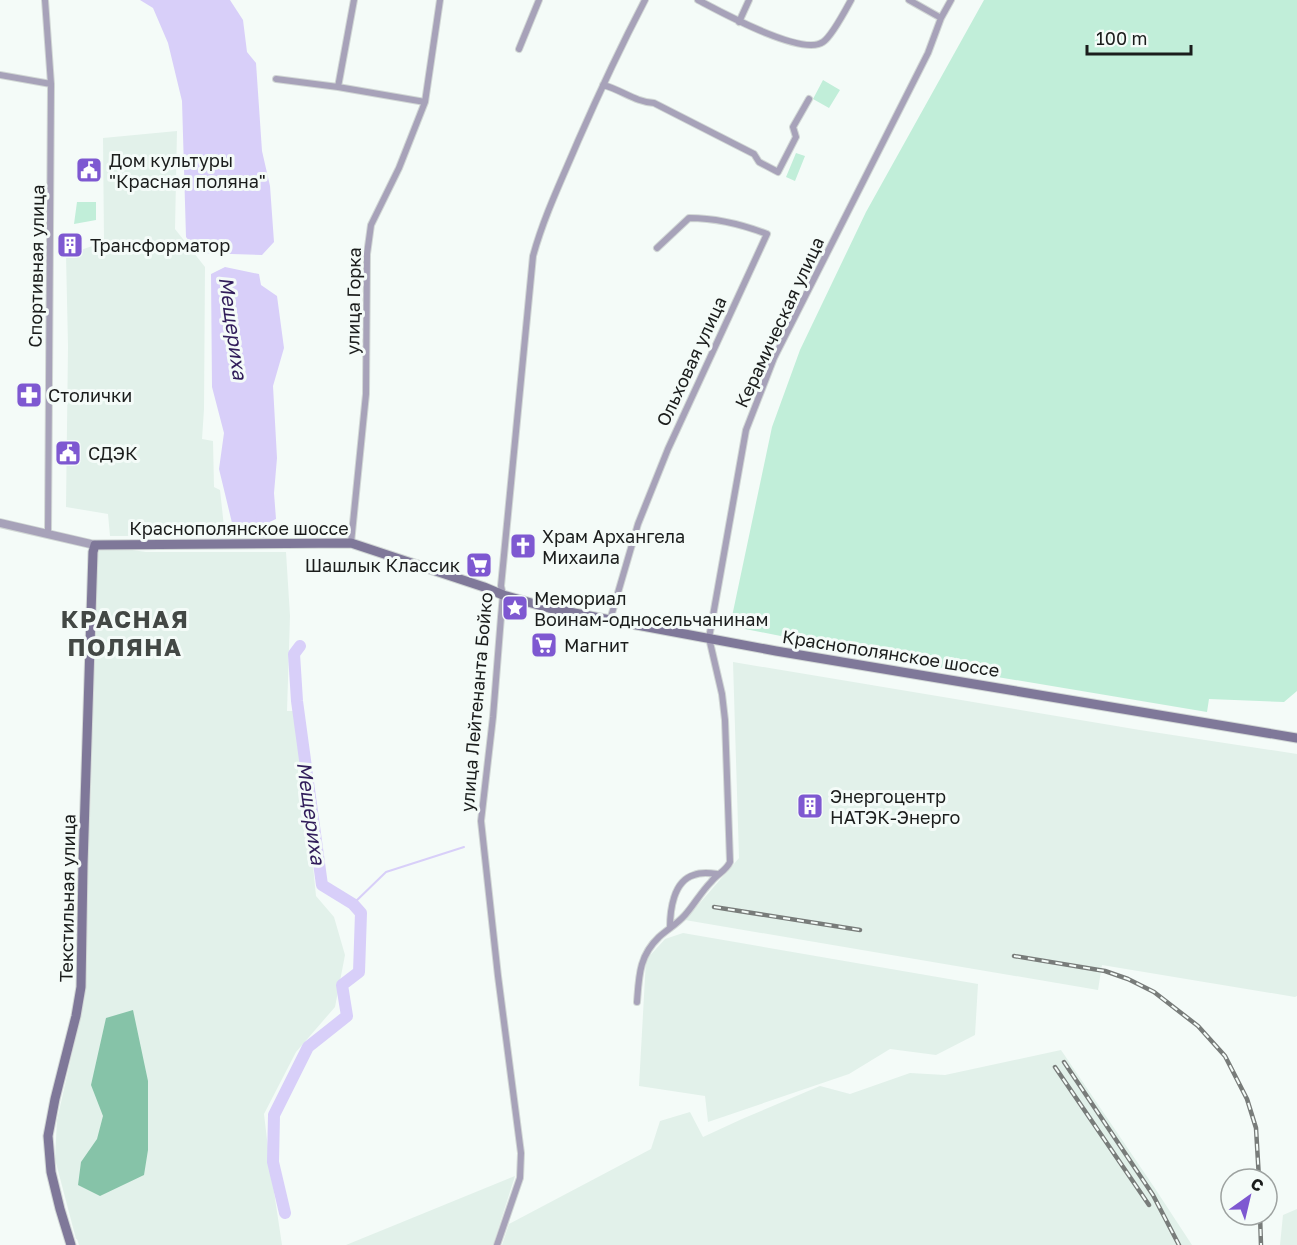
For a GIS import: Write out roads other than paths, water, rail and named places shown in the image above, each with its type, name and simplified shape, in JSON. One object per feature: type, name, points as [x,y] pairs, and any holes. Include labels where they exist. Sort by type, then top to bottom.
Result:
[{"type":"main road","name":"Краснополянское шоссе","points":[[95,545],[351,543],[503,595],[549,608],[776,651],[1297,738]]},
{"type":"main road","name":"Текстильная улица","points":[[71,1245],[51,1172],[48,1136],[81,987],[90,621],[95,545]]},
{"type":"street","name":"Спортивная улица","points":[[45,0],[51,84],[48,533]]},
{"type":"street","points":[[338,87],[354,0]]},
{"type":"street","name":"улица Горка","points":[[351,543],[366,394],[367,254],[371,225],[399,168],[425,102],[440,0]]},
{"type":"street","points":[[519,49],[539,0]]},
{"type":"street","name":"улица Лейтенанта Бойко","points":[[497,1245],[520,1178],[521,1153],[499,988],[481,822],[493,717],[503,595],[501,586],[533,256],[537,240],[567,165],[645,0]]},
{"type":"street","points":[[698,0],[739,22],[801,45],[816,46],[829,36],[851,0]]},
{"type":"street","points":[[739,22],[750,0]]},
{"type":"street","points":[[909,0],[941,18]]},
{"type":"street","name":"Керамическая улица","points":[[637,1002],[642,962],[647,951],[656,940],[685,916],[717,874],[729,866],[731,856],[725,720],[710,638],[746,430],[774,358],[928,53],[941,18],[951,0]]},
{"type":"street","points":[[0,75],[51,84]]},
{"type":"street","points":[[276,79],[425,102]]},
{"type":"street","points":[[603,85],[642,102],[654,103],[754,154],[759,162],[778,172],[795,137],[793,128],[809,99]]},
{"type":"street","name":"Ольховая улица","points":[[610,620],[638,524],[668,449],[767,234],[748,226],[709,218],[689,218],[657,248]]},
{"type":"street","points":[[0,523],[95,545]]},
{"type":"street","points":[[670,928],[672,905],[680,885],[693,875],[717,874]]},
{"type":"water","points":[[140,0],[230,0],[243,20],[247,52],[256,63],[262,151],[270,186],[274,242],[262,255],[199,253],[186,237],[182,101],[168,43],[153,8]]},
{"type":"water","points":[[225,267],[259,274],[261,285],[277,296],[284,348],[273,386],[277,458],[274,493],[276,519],[263,525],[233,527],[219,469],[224,433],[212,387],[211,274]]},
{"type":"waterway","name":"Мещериха","points":[[261,509],[265,532]]},
{"type":"waterway","name":"Мещериха","points":[[285,1213],[273,1162],[274,1115],[308,1047],[347,1016],[342,985],[359,972],[361,913],[353,904],[322,885],[297,701],[294,654],[300,646]]},
{"type":"waterway","points":[[353,904],[386,872],[464,847]]},
{"type":"railway","points":[[714,907],[860,930]]},
{"type":"railway","points":[[1014,956],[1105,971],[1128,979],[1154,992],[1198,1026],[1225,1056],[1247,1099],[1256,1128],[1258,1167]]},
{"type":"railway","points":[[1064,1062],[1153,1195],[1179,1245]]},
{"type":"railway","points":[[1055,1067],[1149,1205]]},
{"type":"railway","points":[[1260,1227],[1261,1245]]},
{"type":"place","name":"Дом культуры \"Красная поляна\"","points":[[89,170]]},
{"type":"place","name":"Трансформатор","points":[[70,245]]},
{"type":"place","name":"Столички","points":[[29,395]]},
{"type":"place","name":"СДЭК","points":[[68,453]]},
{"type":"place","name":"Храм Архангела Михаила","points":[[523,546]]},
{"type":"place","name":"Шашлык Классик","points":[[479,565]]},
{"type":"place","name":"Мемориал Воинам-односельчанинам","points":[[515,608]]},
{"type":"place","name":"Магнит","points":[[544,645]]},
{"type":"place","name":"Энергоцентр НАТЭК-Энерго","points":[[810,806]]},
{"type":"district","name":"КРАСНАЯ ПОЛЯНА","points":[[125,632]]}]
